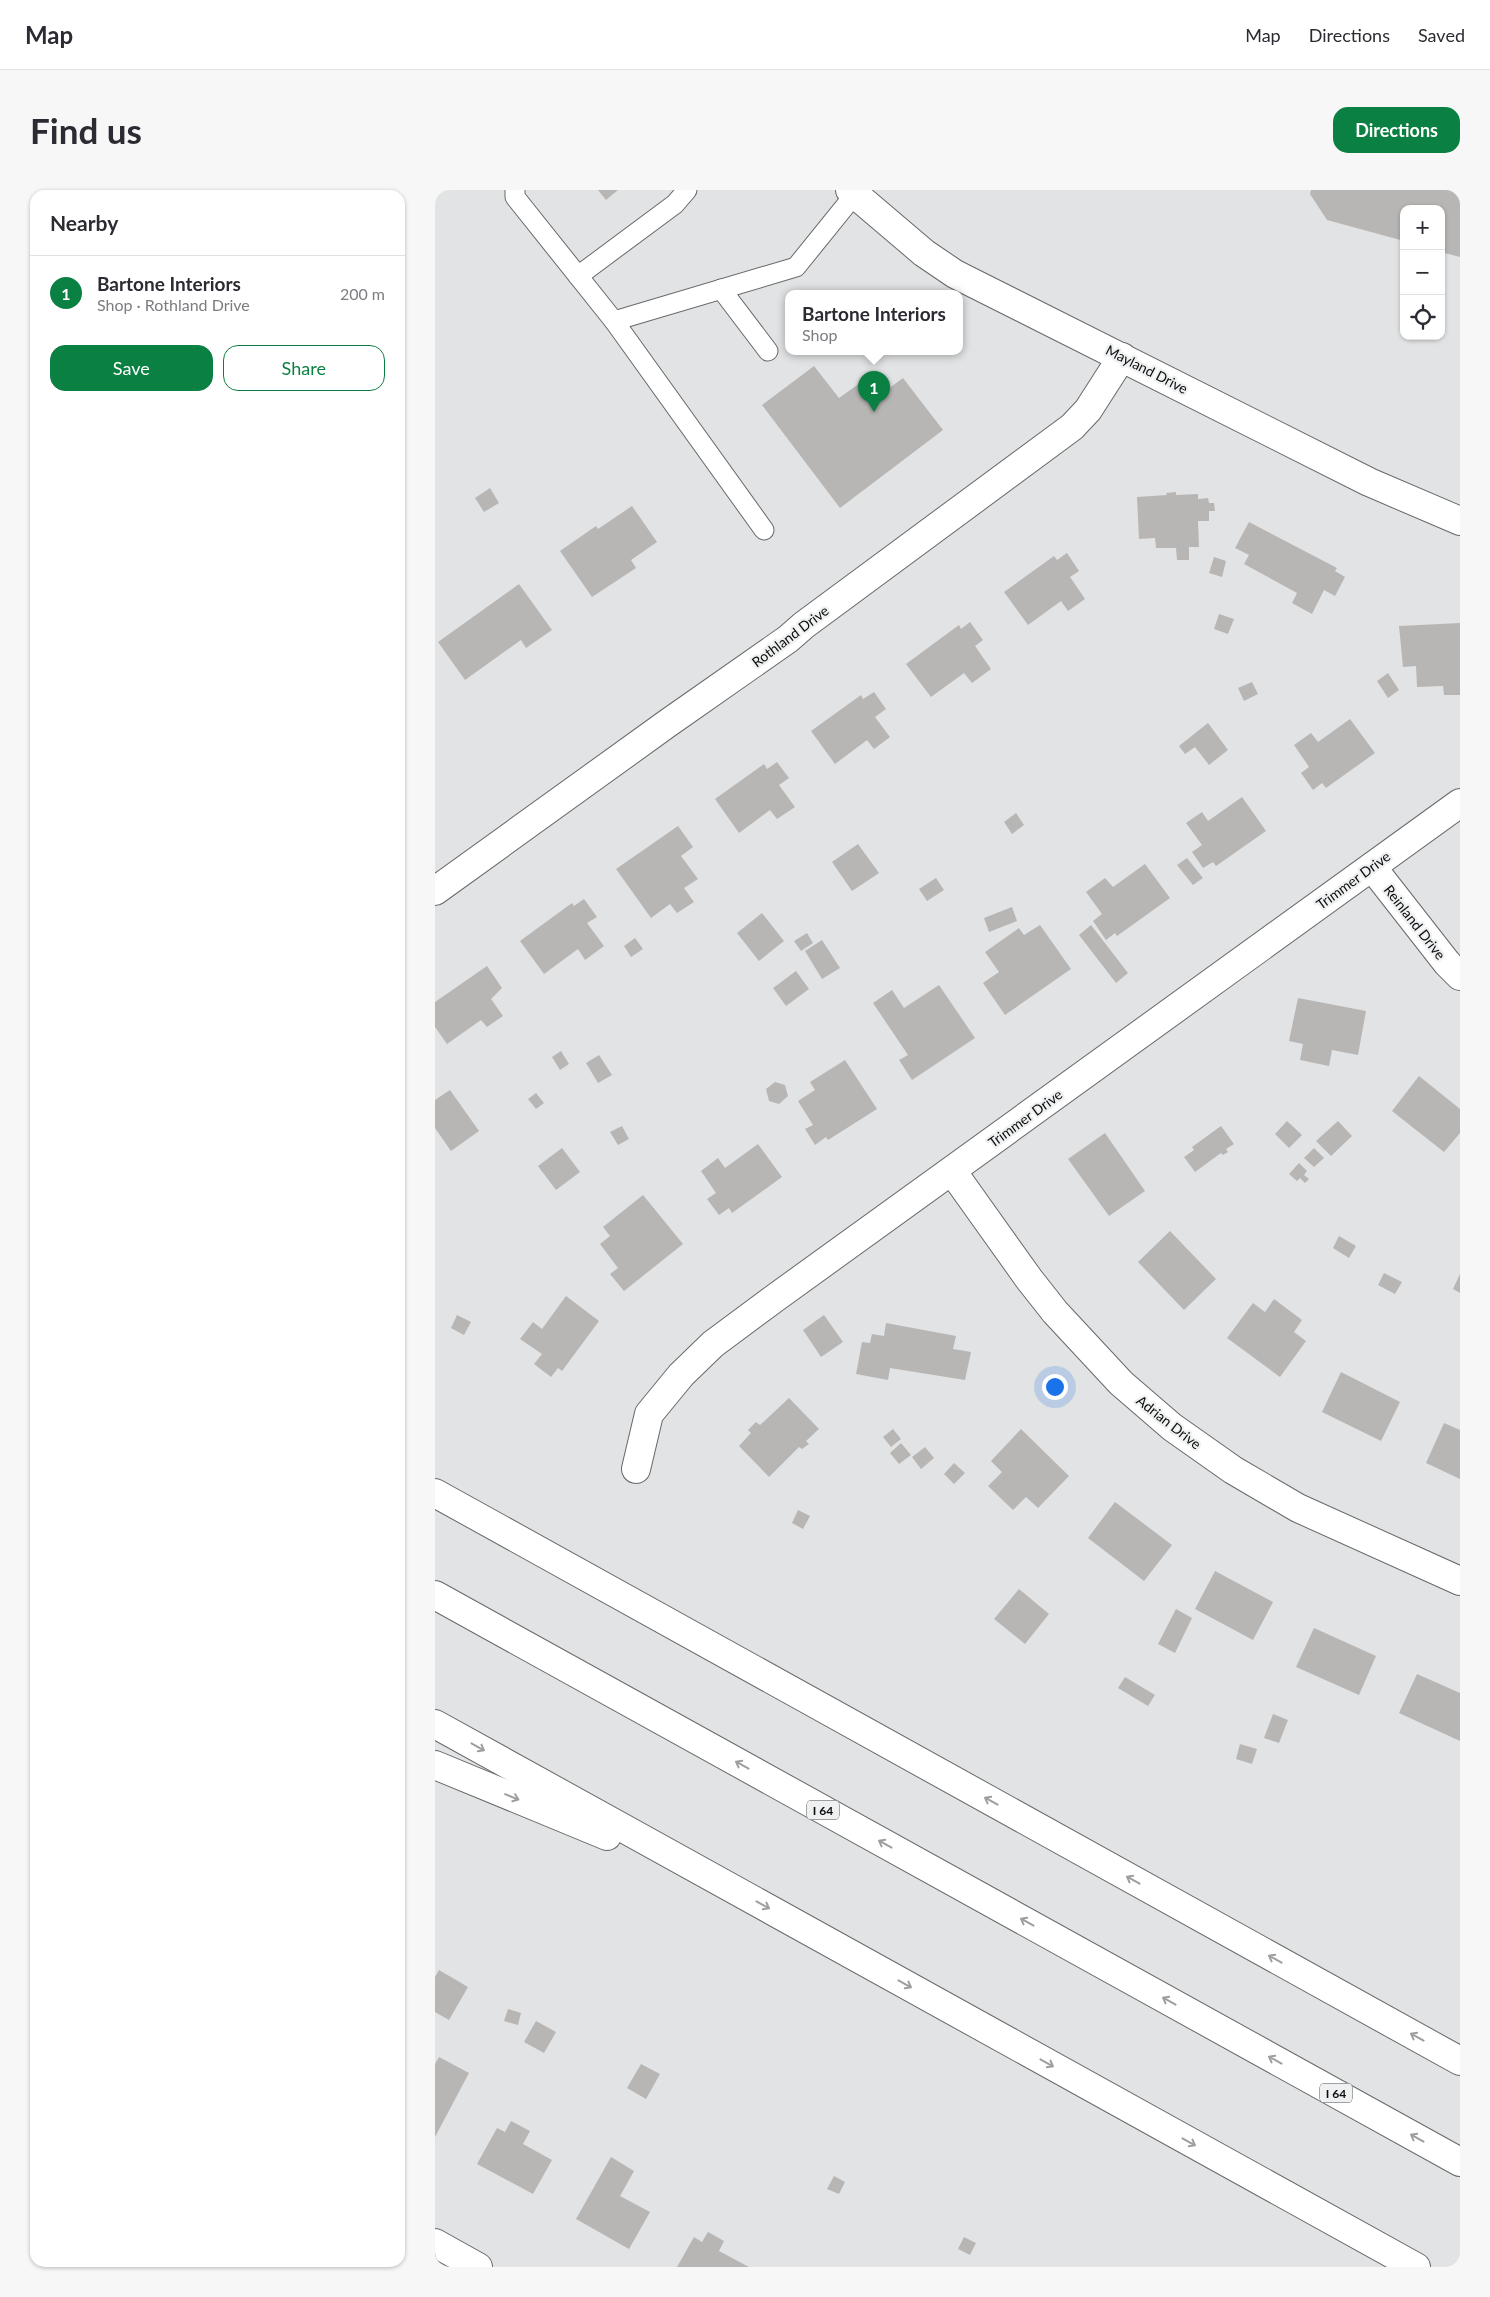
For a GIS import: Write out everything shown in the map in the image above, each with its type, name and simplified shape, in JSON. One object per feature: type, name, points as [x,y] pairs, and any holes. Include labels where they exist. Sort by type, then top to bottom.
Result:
[{"type":"main road","name":"Mayland Drive","points":[[853,192],[924,253],[955,274],[1369,482],[1460,521]]},
{"type":"main road","name":"Rothland Drive","points":[[435,891],[788,639],[955,513],[1048,446],[1088,410],[1122,357]]},
{"type":"main road","name":"Trimmer Drive","points":[[636,1469],[649,1414],[681,1375],[713,1344],[1460,802]]},
{"type":"main road","name":"Reinland Drive","points":[[1371,868],[1447,963],[1460,976]]},
{"type":"main road","name":"Adrian Drive","points":[[952,1171],[1029,1279],[1055,1312],[1121,1383],[1172,1427],[1233,1470],[1298,1508],[1460,1581]]},
{"type":"main road","points":[[435,1494],[1460,2061]]},
{"type":"main road","name":"I 64","points":[[435,1595],[1460,2162]]},
{"type":"main road","points":[[435,1724],[1415,2267]]},
{"type":"main road","points":[[435,1765],[721,1882]]},
{"type":"main road","points":[[435,2243],[478,2267]]},
{"type":"lane","points":[[515,190],[515,197],[614,321],[764,530]]},
{"type":"lane","points":[[578,276],[675,204],[687,190]]},
{"type":"lane","points":[[614,321],[796,267],[853,192]]},
{"type":"lane","points":[[721,289],[768,351]]},
{"type":"building","points":[[598,190],[618,190],[606,200]]},
{"type":"building","points":[[1311,190],[1460,190],[1460,257],[1445,253],[1445,205],[1400,205],[1400,240],[1327,220],[1310,194]]},
{"type":"building","points":[[814,366],[839,398],[860,383],[873,400],[903,378],[943,430],[840,508],[762,405]]},
{"type":"building","points":[[490,488],[499,503],[484,512],[475,498]]},
{"type":"building","points":[[1176,492],[1176,495],[1198,494],[1198,499],[1208,498],[1209,503],[1214,503],[1215,511],[1209,511],[1209,521],[1198,521],[1199,547],[1189,547],[1189,560],[1177,560],[1176,548],[1156,548],[1155,538],[1139,539],[1137,497],[1167,495],[1166,493]]},
{"type":"building","points":[[632,506],[657,542],[631,560],[636,568],[592,597],[560,551],[596,526],[598,529]]},
{"type":"building","points":[[1249,522],[1337,568],[1335,571],[1345,577],[1335,596],[1324,590],[1312,614],[1292,603],[1297,593],[1244,564],[1249,555],[1235,548]]},
{"type":"building","points":[[1067,553],[1079,571],[1070,577],[1085,599],[1068,611],[1061,601],[1028,625],[1004,592],[1054,556],[1057,560]]},
{"type":"building","points":[[1214,557],[1226,561],[1222,577],[1209,573]]},
{"type":"building","points":[[519,584],[552,630],[526,648],[521,640],[465,680],[438,642]]},
{"type":"building","points":[[1219,614],[1234,619],[1228,634],[1214,629]]},
{"type":"building","points":[[970,622],[983,640],[975,646],[991,669],[972,683],[964,673],[931,697],[906,664],[959,625],[961,629]]},
{"type":"building","points":[[1460,623],[1460,695],[1444,695],[1443,686],[1417,687],[1416,666],[1403,667],[1399,626]]},
{"type":"building","points":[[1388,673],[1399,690],[1388,698],[1377,681]]},
{"type":"building","points":[[1252,682],[1258,694],[1244,701],[1238,688]]},
{"type":"building","points":[[874,692],[886,709],[875,717],[890,737],[874,749],[867,740],[835,764],[811,731],[861,695],[863,699]]},
{"type":"building","points":[[1350,719],[1375,753],[1326,788],[1322,783],[1313,790],[1301,773],[1309,767],[1294,745],[1311,733],[1318,742]]},
{"type":"building","points":[[1208,723],[1228,750],[1209,765],[1195,747],[1185,754],[1179,746]]},
{"type":"building","points":[[777,762],[789,778],[779,785],[795,807],[777,819],[770,810],[739,833],[715,799],[764,764],[767,769]]},
{"type":"building","points":[[1242,797],[1266,831],[1216,866],[1213,862],[1203,868],[1192,852],[1202,845],[1186,823],[1202,812],[1208,821]]},
{"type":"building","points":[[1016,813],[1024,825],[1012,834],[1004,822]]},
{"type":"building","points":[[678,826],[693,847],[681,856],[698,879],[684,888],[694,902],[677,913],[670,904],[651,918],[616,869]]},
{"type":"building","points":[[858,844],[879,873],[852,891],[832,862]]},
{"type":"building","points":[[1187,858],[1203,878],[1193,885],[1177,865]]},
{"type":"building","points":[[1145,864],[1170,898],[1117,936],[1115,933],[1106,940],[1093,921],[1102,914],[1086,892],[1105,878],[1113,887]]},
{"type":"building","points":[[936,878],[944,890],[927,901],[919,889]]},
{"type":"building","points":[[584,899],[597,917],[587,923],[604,946],[585,960],[578,949],[544,974],[520,941],[572,903],[574,906]]},
{"type":"building","points":[[1012,907],[1017,921],[989,932],[984,918]]},
{"type":"building","points":[[762,913],[784,941],[759,961],[737,933]]},
{"type":"building","points":[[1040,925],[1071,969],[1005,1015],[983,983],[999,972],[985,952],[1019,928],[1024,935]]},
{"type":"building","points":[[1091,925],[1128,973],[1116,983],[1079,935]]},
{"type":"building","points":[[807,933],[813,943],[801,951],[794,941]]},
{"type":"building","points":[[635,938],[643,949],[631,957],[624,946]]},
{"type":"building","points":[[822,940],[840,968],[822,979],[805,951]]},
{"type":"building","points":[[487,966],[502,988],[491,999],[503,1016],[487,1027],[481,1020],[447,1044],[435,1027],[435,1002]]},
{"type":"building","points":[[796,971],[809,989],[786,1006],[773,988]]},
{"type":"building","points":[[939,985],[975,1038],[912,1080],[899,1060],[908,1055],[873,1003],[892,990],[904,1008]]},
{"type":"building","points":[[1298,998],[1366,1011],[1358,1055],[1332,1050],[1329,1066],[1300,1060],[1303,1044],[1289,1041]]},
{"type":"building","points":[[561,1051],[569,1064],[560,1070],[552,1057]]},
{"type":"building","points":[[599,1055],[612,1075],[598,1083],[586,1063]]},
{"type":"building","points":[[845,1060],[877,1109],[828,1140],[826,1137],[815,1145],[805,1129],[813,1125],[798,1101],[815,1090],[810,1082]]},
{"type":"building","points":[[1419,1076],[1460,1109],[1460,1133],[1444,1152],[1392,1111]]},
{"type":"building","points":[[775,1082],[785,1085],[788,1096],[779,1104],[769,1101],[766,1089]]},
{"type":"building","points":[[450,1090],[479,1131],[451,1151],[435,1128],[435,1100]]},
{"type":"building","points":[[536,1093],[544,1103],[536,1109],[528,1099]]},
{"type":"building","points":[[1287,1121],[1302,1135],[1289,1148],[1275,1134]]},
{"type":"building","points":[[1338,1121],[1352,1136],[1331,1156],[1316,1141]]},
{"type":"building","points":[[622,1126],[629,1139],[618,1145],[610,1132]]},
{"type":"building","points":[[1221,1126],[1234,1144],[1226,1149],[1228,1152],[1223,1155],[1221,1153],[1195,1172],[1184,1157],[1194,1150],[1192,1147]]},
{"type":"building","points":[[1105,1133],[1145,1191],[1109,1216],[1068,1159]]},
{"type":"building","points":[[758,1144],[782,1177],[732,1213],[729,1208],[719,1215],[707,1199],[716,1193],[701,1171],[718,1158],[725,1168]]},
{"type":"building","points":[[562,1148],[580,1172],[556,1190],[538,1166]]},
{"type":"building","points":[[1314,1148],[1324,1158],[1314,1167],[1304,1158]]},
{"type":"building","points":[[1299,1163],[1307,1171],[1304,1175],[1309,1179],[1305,1183],[1300,1178],[1297,1181],[1289,1174]]},
{"type":"building","points":[[643,1195],[683,1244],[624,1291],[610,1274],[618,1268],[600,1244],[610,1236],[603,1227]]},
{"type":"building","points":[[1170,1231],[1216,1279],[1184,1310],[1138,1262]]},
{"type":"building","points":[[1339,1236],[1356,1246],[1349,1258],[1333,1248]]},
{"type":"building","points":[[1384,1273],[1402,1282],[1395,1294],[1378,1285]]},
{"type":"building","points":[[1460,1274],[1460,1293],[1453,1289]]},
{"type":"building","points":[[566,1296],[599,1321],[562,1371],[558,1368],[551,1377],[534,1364],[542,1354],[520,1339],[533,1322],[542,1329]]},
{"type":"building","points":[[1274,1299],[1302,1320],[1294,1332],[1306,1341],[1280,1377],[1227,1338],[1253,1303],[1265,1312]]},
{"type":"building","points":[[457,1315],[471,1322],[464,1335],[451,1328]]},
{"type":"building","points":[[824,1315],[843,1342],[821,1357],[803,1330]]},
{"type":"building","points":[[886,1323],[956,1336],[953,1349],[971,1352],[965,1380],[890,1368],[888,1380],[856,1374],[862,1342],[870,1343],[872,1334],[884,1336]]},
{"type":"building","points":[[1341,1372],[1400,1402],[1381,1441],[1322,1412]]},
{"type":"building","points":[[789,1398],[819,1429],[806,1441],[809,1444],[802,1449],[799,1447],[769,1477],[739,1446],[751,1433],[748,1430],[756,1422],[760,1425]]},
{"type":"building","points":[[1444,1423],[1460,1430],[1460,1479],[1426,1463]]},
{"type":"building","points":[[893,1429],[901,1439],[891,1447],[883,1437]]},
{"type":"building","points":[[1021,1429],[1069,1476],[1038,1508],[1026,1497],[1013,1510],[988,1486],[1002,1472],[991,1461]]},
{"type":"building","points":[[901,1443],[911,1455],[899,1464],[890,1453]]},
{"type":"building","points":[[925,1447],[934,1458],[921,1469],[912,1457]]},
{"type":"building","points":[[954,1463],[965,1473],[954,1484],[944,1474]]},
{"type":"building","points":[[1115,1502],[1172,1545],[1144,1581],[1088,1538]]},
{"type":"building","points":[[798,1510],[810,1516],[803,1529],[792,1523]]},
{"type":"building","points":[[1215,1571],[1273,1602],[1253,1640],[1195,1609]]},
{"type":"building","points":[[1019,1589],[1049,1614],[1025,1644],[994,1619]]},
{"type":"building","points":[[1176,1609],[1192,1618],[1175,1653],[1158,1644]]},
{"type":"building","points":[[1314,1628],[1376,1656],[1359,1695],[1296,1667]]},
{"type":"building","points":[[1417,1674],[1460,1693],[1460,1741],[1399,1713]]},
{"type":"building","points":[[1125,1677],[1155,1695],[1148,1706],[1118,1688]]},
{"type":"building","points":[[1273,1714],[1288,1720],[1279,1743],[1264,1738]]},
{"type":"building","points":[[1240,1744],[1257,1749],[1252,1764],[1236,1759]]},
{"type":"building","points":[[439,1970],[468,1987],[449,2020],[435,2012],[435,1977]]},
{"type":"building","points":[[508,2009],[521,2013],[518,2025],[504,2021]]},
{"type":"building","points":[[536,2021],[556,2032],[544,2053],[524,2042]]},
{"type":"building","points":[[439,2057],[469,2073],[435,2137],[435,2064]]},
{"type":"building","points":[[641,2064],[660,2074],[646,2099],[627,2088]]},
{"type":"building","points":[[511,2121],[530,2131],[523,2144],[552,2160],[533,2194],[477,2164],[497,2128],[505,2132]]},
{"type":"building","points":[[611,2157],[634,2171],[620,2196],[650,2212],[629,2249],[576,2219]]},
{"type":"building","points":[[834,2176],[845,2182],[839,2194],[827,2189]]},
{"type":"building","points":[[708,2232],[724,2241],[719,2251],[749,2267],[677,2267],[694,2237],[702,2242]]},
{"type":"building","points":[[964,2237],[976,2243],[970,2255],[958,2249]]},
{"type":"place","name":"Bartone Interiors","points":[[874,412]]}]
